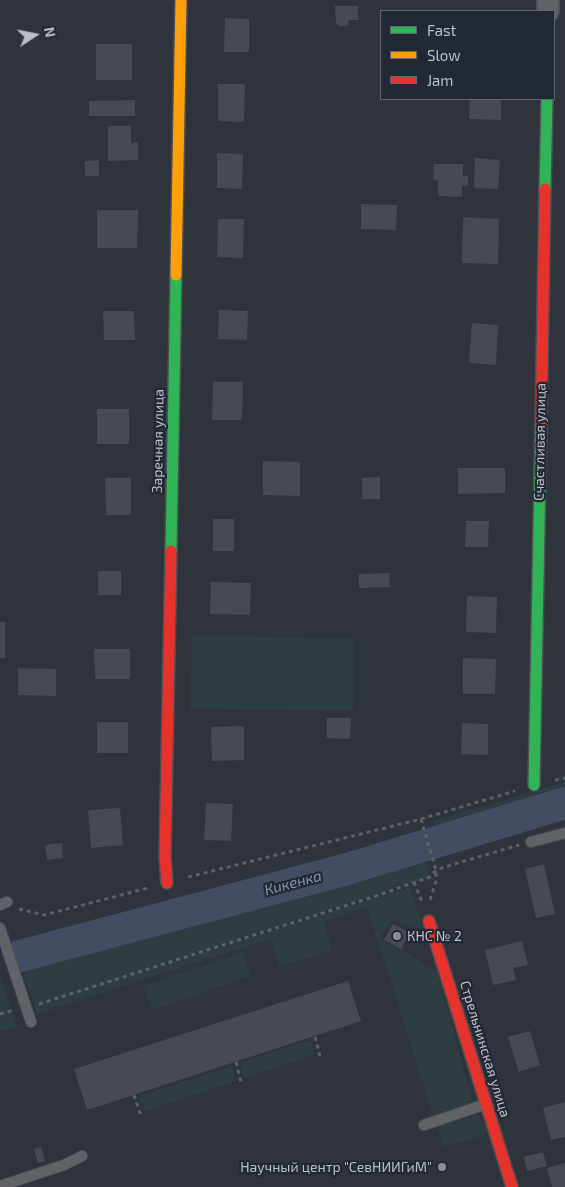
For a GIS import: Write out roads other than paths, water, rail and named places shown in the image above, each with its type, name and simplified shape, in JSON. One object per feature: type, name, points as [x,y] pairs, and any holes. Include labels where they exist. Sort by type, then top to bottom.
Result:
[{"type":"street","name":"Заречная улица","points":[[166,883],[181,0]]},
{"type":"street","name":"Счастливая улица","points":[[534,785],[547,100]]},
{"type":"street","name":"Стрельнинская улица","points":[[429,921],[512,1187]]},
{"type":"lane","points":[[532,842],[565,833]]},
{"type":"lane","points":[[0,928],[31,1022]]},
{"type":"lane","points":[[424,1125],[487,1104]]},
{"type":"lane","points":[[0,1186],[64,1165],[82,1156]]},
{"type":"waterway","name":"Кикенка","points":[[20,956],[347,869],[565,803]]},
{"type":"place","name":"КНС № 2","points":[[397,936]]},
{"type":"place","name":"Научный центр \"СевНИИГиМ\"","points":[[442,1167]]}]
